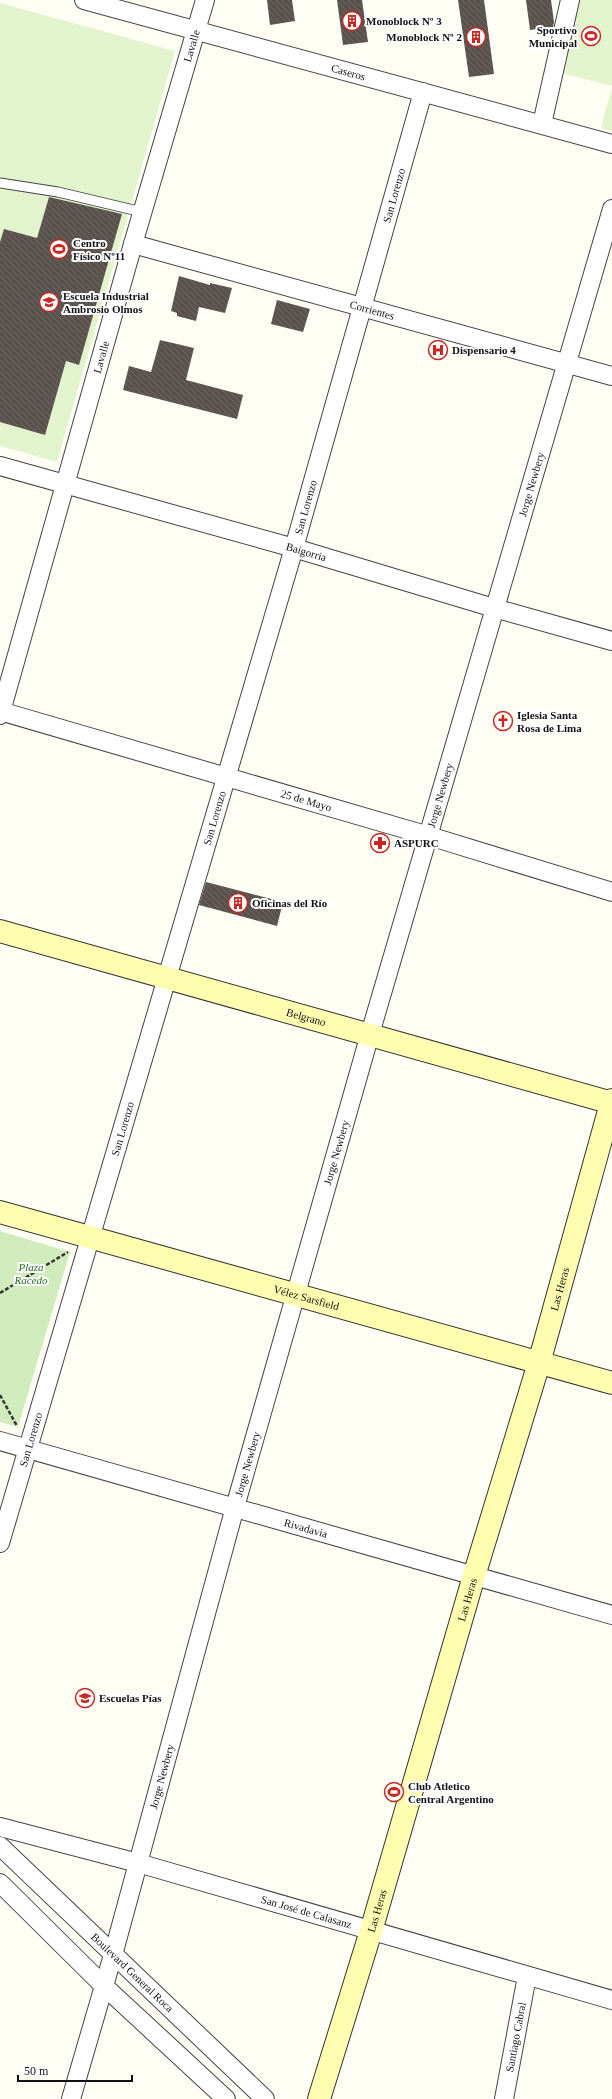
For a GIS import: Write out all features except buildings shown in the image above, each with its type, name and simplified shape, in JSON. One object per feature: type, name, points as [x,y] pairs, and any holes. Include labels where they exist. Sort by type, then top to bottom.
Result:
[{"type":"main road","name":"Belgrano","points":[[0,931],[612,1102]]},
{"type":"main road","name":"Las Heras","points":[[319,2099],[371,1931],[474,1576],[539,1363],[612,1102]]},
{"type":"main road","name":"Vélez Sarsfield","points":[[0,1212],[612,1383]]},
{"type":"street","name":"Caseros","points":[[84,0],[612,144]]},
{"type":"street","name":"Lavalle","points":[[0,712],[142,212],[205,0]]},
{"type":"street","points":[[542,124],[570,0]]},
{"type":"street","name":"San Lorenzo","points":[[0,1543],[167,978],[225,775],[294,548],[361,306],[423,92]]},
{"type":"street","name":"Jorge Newbery","points":[[72,2099],[114,1955],[236,1507],[370,1034],[612,209]]},
{"type":"street","name":"Corrientes","points":[[133,244],[612,376]]},
{"type":"street","name":"Baigorria","points":[[0,466],[294,548],[494,608],[612,641]]},
{"type":"street","name":"25 de Mayo","points":[[0,712],[225,775],[612,892]]},
{"type":"street","name":"Rivadavia","points":[[0,1441],[612,1615]]},
{"type":"street","name":"San José de Calasanz","points":[[0,1827],[138,1863],[612,2000]]},
{"type":"street","name":"Boulevard General Roca","points":[[0,1846],[265,2099]]},
{"type":"street","points":[[0,1883],[104,1986],[226,2099]]},
{"type":"street","name":"Santiago Cabral","points":[[504,2099],[527,1976]]},
{"type":"lane","points":[[0,183],[58,192],[142,212]]},
{"type":"path","points":[[0,1293],[90,1238]]},
{"type":"path","points":[[0,1395],[28,1449]]},
{"type":"green space","name":"Sportivo Municipal","points":[[580,0],[612,0],[612,86],[561,73]]},
{"type":"green space","name":"Centro Físico Nº11","points":[[0,3],[175,51],[57,462],[0,446]]},
{"type":"green space","points":[[612,87],[612,131],[601,128]]},
{"type":"green space","name":"Plaza Racedo","points":[[0,1231],[70,1252],[18,1427],[0,1422]]},
{"type":"place","name":"Monoblock Nº 3","points":[[352,21]]},
{"type":"place","name":"Sportivo Municipal","points":[[591,36]]},
{"type":"place","name":"Monoblock Nº 2","points":[[476,37]]},
{"type":"place","name":"Centro Físico Nº11","points":[[59,249]]},
{"type":"place","name":"Escuela Industrial Ambrosio Olmos","points":[[49,302]]},
{"type":"place","name":"Dispensario 4","points":[[438,350]]},
{"type":"place","name":"Iglesia Santa Rosa de Lima","points":[[503,721]]},
{"type":"place","name":"ASPURC","points":[[380,843]]},
{"type":"place","name":"Oficinas del Río","points":[[238,903]]},
{"type":"place","name":"Escuelas Pías","points":[[85,1698]]},
{"type":"place","name":"Club Atletico Central Argentino","points":[[394,1792]]}]
